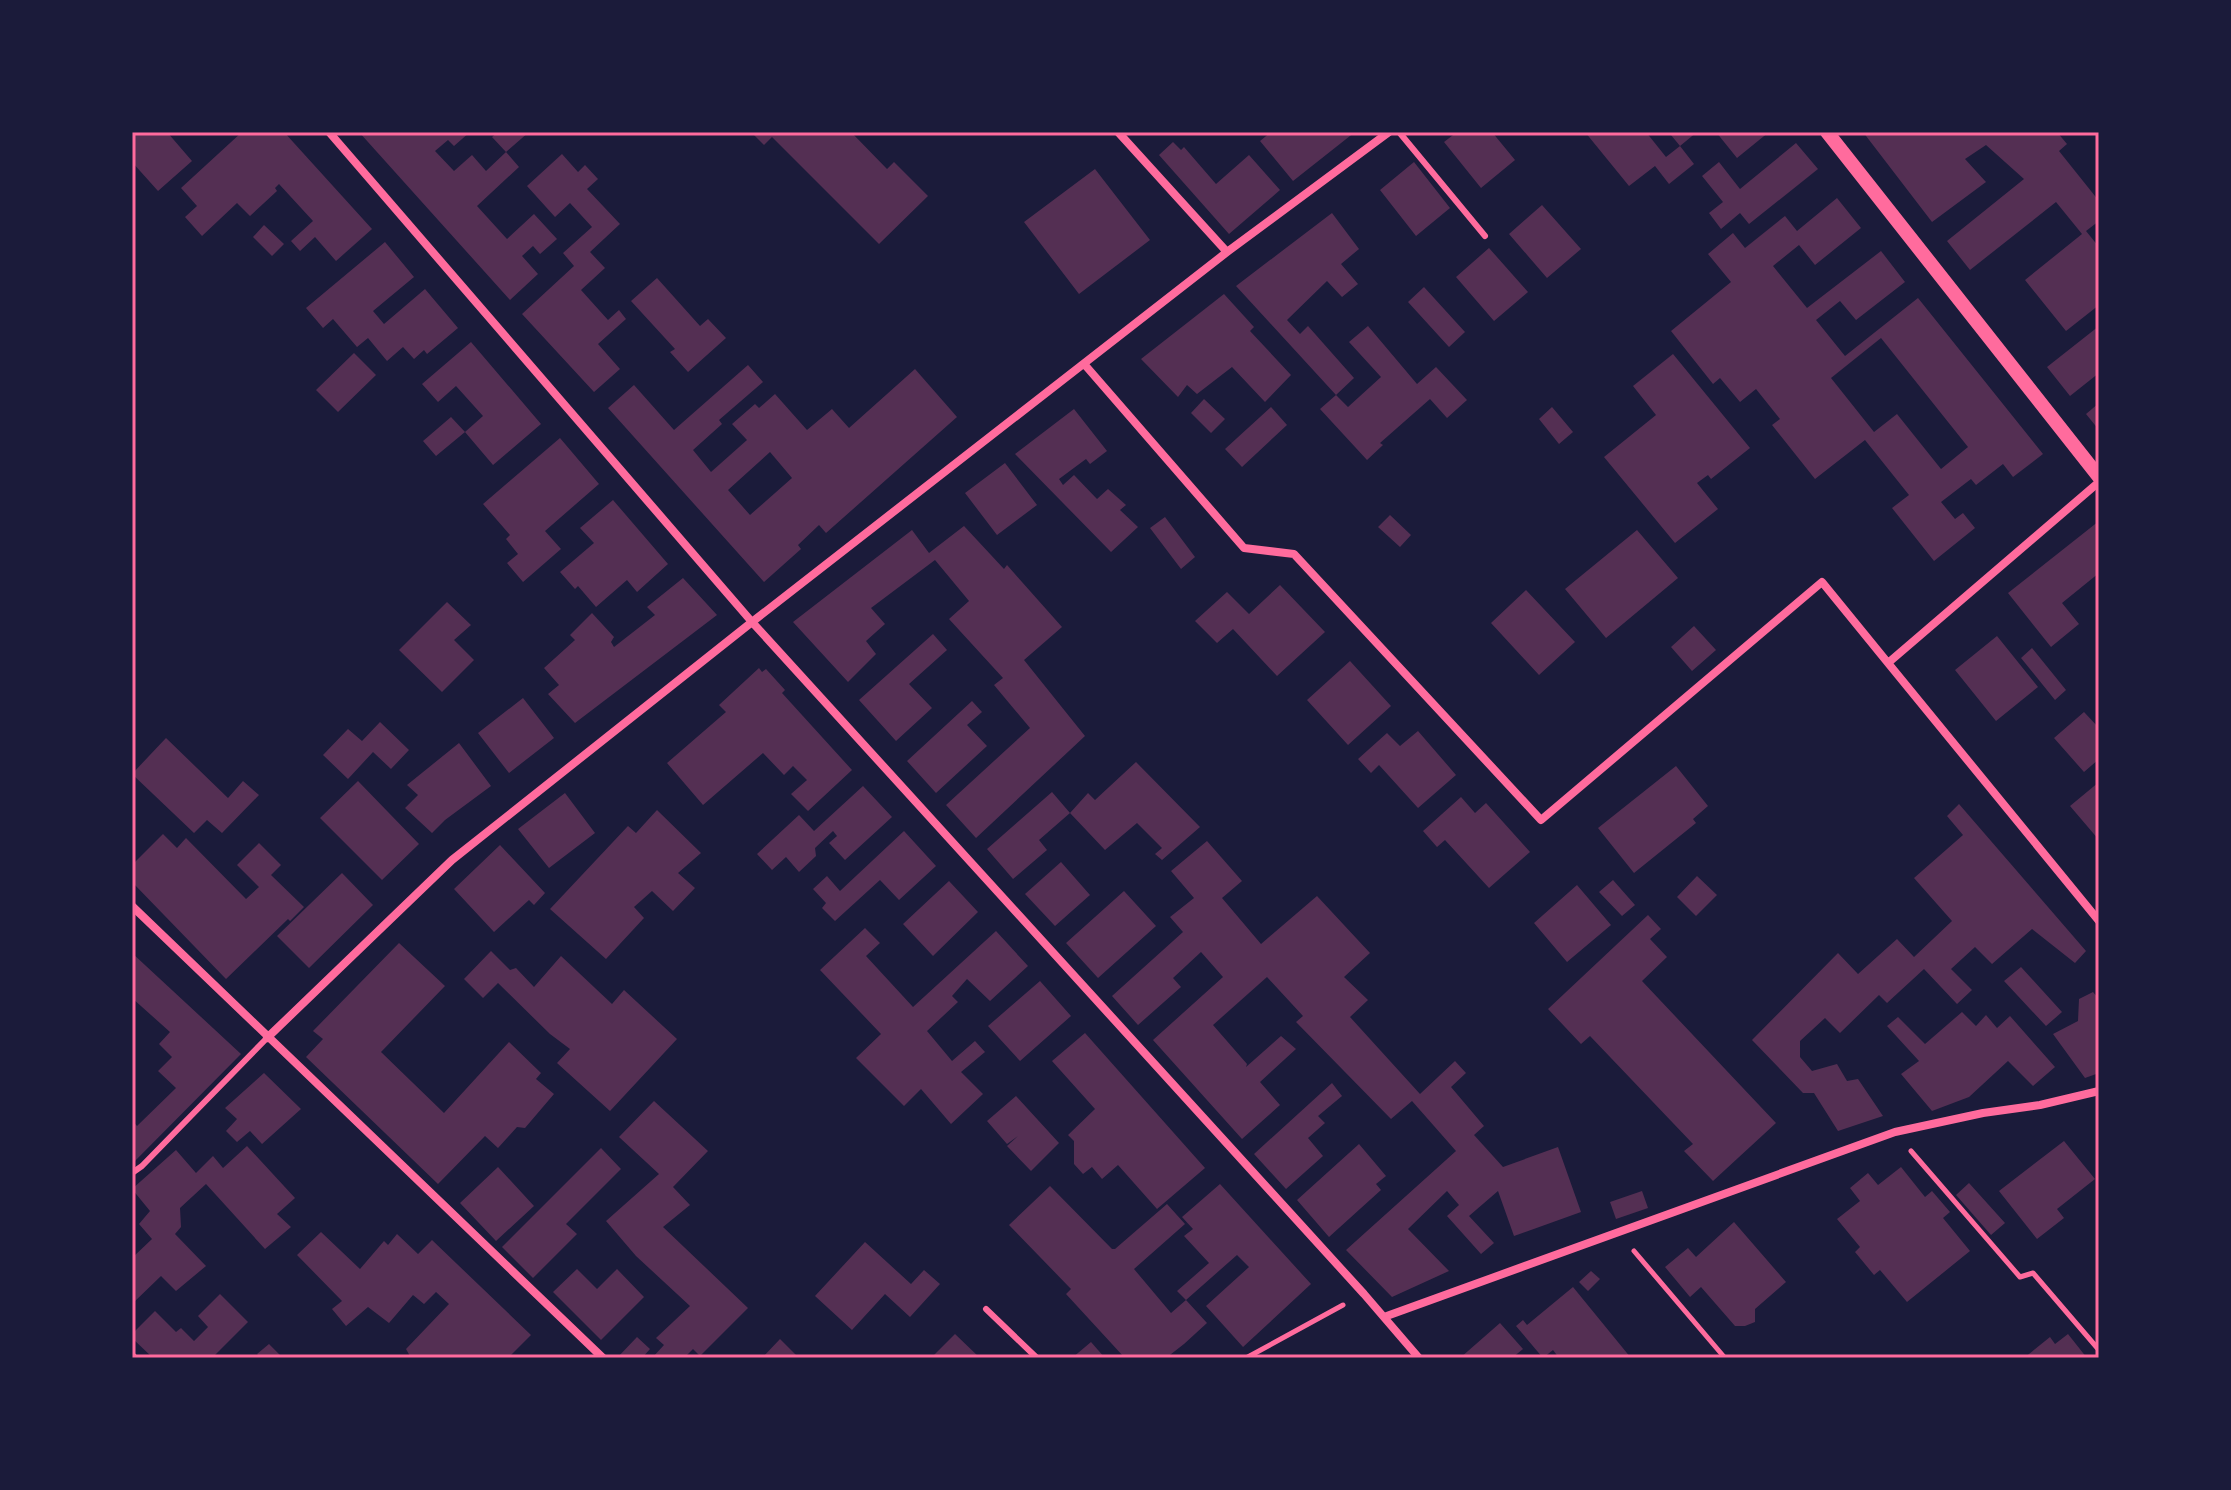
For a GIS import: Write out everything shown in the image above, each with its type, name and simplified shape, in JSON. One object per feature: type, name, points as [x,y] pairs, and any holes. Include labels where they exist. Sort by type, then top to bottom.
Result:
[{"type":"street","points":[[329,132],[752,622],[1419,1358]]},
{"type":"street","points":[[1118,132],[1227,252]]},
{"type":"street","points":[[267,1038],[452,860],[1227,252],[1389,132]]},
{"type":"street","points":[[1827,132],[2099,479],[1888,663]]},
{"type":"street","points":[[1085,365],[1244,548],[1294,554],[1541,820],[1822,582],[2099,921]]},
{"type":"street","points":[[132,906],[603,1358]]},
{"type":"street","points":[[1384,1317],[1895,1132],[2099,1091]]},
{"type":"lane","points":[[1399,132],[1485,236]]},
{"type":"lane","points":[[132,1173],[267,1038]]},
{"type":"lane","points":[[986,1309],[1037,1358]]},
{"type":"path","points":[[1895,1132],[2020,1277],[2033,1273],[2099,1350]]},
{"type":"path","points":[[1617,1232],[1725,1358]]},
{"type":"path","points":[[1246,1358],[1364,1294]]},
{"type":"building","points":[[132,132],[167,132],[192,161],[158,191],[132,162]]},
{"type":"building","points":[[242,132],[284,132],[372,229],[336,261],[315,237],[300,251],[291,241],[313,221],[279,184],[275,188],[277,191],[250,216],[237,203],[202,236],[185,217],[197,206],[181,188]]},
{"type":"building","points":[[359,132],[470,132],[454,146],[448,140],[435,151],[454,171],[472,155],[486,171],[506,152],[519,167],[477,206],[507,239],[534,214],[557,239],[540,254],[533,246],[522,256],[538,274],[510,300]]},
{"type":"building","points":[[498,132],[529,132],[506,152],[492,137]]},
{"type":"building","points":[[751,132],[851,132],[887,169],[894,162],[928,196],[879,244],[772,137],[764,145]]},
{"type":"building","points":[[1271,132],[1355,132],[1293,181],[1260,141]]},
{"type":"building","points":[[1457,132],[1492,132],[1515,160],[1481,188],[1444,142]]},
{"type":"building","points":[[1585,132],[1646,132],[1666,157],[1680,146],[1694,164],[1669,184],[1655,166],[1629,186]]},
{"type":"building","points":[[1675,132],[1697,132],[1680,146],[1671,135]]},
{"type":"building","points":[[1716,132],[1769,132],[1737,158]]},
{"type":"building","points":[[1863,132],[2057,132],[2067,144],[2059,151],[2099,201],[2099,221],[2086,231],[2099,247],[2099,305],[2066,331],[2025,280],[2082,234],[2056,202],[1970,270],[1947,241],[2024,179],[1986,145],[1965,159],[1986,182],[1932,222]]},
{"type":"building","points":[[1173,142],[1181,150],[1184,147],[1216,184],[1249,155],[1280,190],[1229,234],[1159,155]]},
{"type":"building","points":[[1796,143],[1818,169],[1749,224],[1740,213],[1721,229],[1709,213],[1723,202],[1702,176],[1719,162],[1740,189]]},
{"type":"building","points":[[562,154],[578,172],[585,165],[598,179],[587,189],[620,224],[590,252],[605,268],[581,290],[608,320],[619,310],[626,319],[598,344],[620,369],[594,392],[522,314],[574,266],[563,253],[592,227],[570,203],[555,217],[527,186]]},
{"type":"building","points":[[1414,162],[1450,208],[1416,236],[1380,190]]},
{"type":"building","points":[[1095,169],[1150,240],[1079,294],[1024,222]]},
{"type":"building","points":[[1837,198],[1861,228],[1815,265],[1799,245],[1773,266],[1807,308],[1881,251],[1905,282],[1856,320],[1840,301],[1816,320],[1845,356],[1918,298],[2043,454],[2013,477],[2003,464],[1976,485],[1971,479],[1941,502],[1955,519],[1963,513],[1975,528],[1934,561],[1892,508],[1909,495],[1865,440],[1815,479],[1772,425],[1780,419],[1756,389],[1740,402],[1720,378],[1713,384],[1671,331],[1731,282],[1708,254],[1733,233],[1745,248],[1785,216],[1797,231]],"holes":[[[1881,338],[1968,447],[1941,469],[1897,414],[1874,432],[1831,378]]]},
{"type":"building","points":[[1542,205],[1581,249],[1547,278],[1509,234]]},
{"type":"building","points":[[1332,213],[1359,249],[1341,264],[1358,284],[1342,297],[1327,281],[1287,320],[1300,334],[1308,326],[1354,378],[1336,395],[1236,286]]},
{"type":"building","points":[[264,225],[284,244],[272,256],[253,237]]},
{"type":"building","points":[[385,242],[414,277],[373,311],[384,324],[425,289],[458,328],[427,354],[424,350],[414,359],[403,347],[387,361],[368,338],[357,347],[333,319],[323,328],[306,308]]},
{"type":"building","points":[[1489,248],[1528,292],[1494,321],[1456,277]]},
{"type":"building","points":[[657,278],[700,326],[708,319],[726,338],[688,372],[670,352],[675,349],[631,301]]},
{"type":"building","points":[[1424,287],[1465,332],[1449,347],[1408,302]]},
{"type":"building","points":[[1224,294],[1254,327],[1250,331],[1291,375],[1265,402],[1232,367],[1197,394],[1187,385],[1178,397],[1141,359]]},
{"type":"building","points":[[1368,326],[1417,384],[1436,367],[1467,400],[1447,418],[1430,399],[1380,443],[1383,445],[1367,460],[1320,409],[1336,395],[1348,407],[1381,377],[1349,342]]},
{"type":"building","points":[[2099,326],[2099,373],[2070,396],[2047,367]]},
{"type":"building","points":[[471,342],[541,424],[493,465],[465,432],[483,416],[456,386],[438,402],[422,384]]},
{"type":"building","points":[[354,353],[376,375],[338,412],[316,390]]},
{"type":"building","points":[[1673,354],[1750,448],[1711,479],[1708,475],[1697,483],[1718,509],[1675,543],[1604,457],[1656,415],[1633,386]]},
{"type":"building","points":[[748,365],[763,382],[719,420],[722,424],[693,450],[711,472],[747,440],[732,424],[755,404],[759,408],[775,394],[807,430],[832,409],[849,428],[915,369],[957,417],[826,533],[819,525],[798,545],[801,549],[764,582],[608,408],[634,385],[674,430]],"holes":[[[770,452],[792,478],[750,515],[728,490]]]},
{"type":"building","points":[[1204,399],[1225,419],[1211,433],[1191,413]]},
{"type":"building","points":[[2099,403],[2099,430],[2086,414]]},
{"type":"building","points":[[1271,407],[1287,425],[1242,467],[1225,449]]},
{"type":"building","points":[[1552,407],[1573,432],[1559,444],[1539,419]]},
{"type":"building","points":[[1074,409],[1107,451],[1090,464],[1086,459],[1059,479],[1063,485],[1074,475],[1097,499],[1108,489],[1126,505],[1120,510],[1138,527],[1111,552],[1015,454]]},
{"type":"building","points":[[451,417],[465,432],[436,456],[423,441]]},
{"type":"building","points":[[560,438],[599,484],[545,531],[561,549],[523,582],[507,563],[518,554],[506,539],[510,535],[483,504]]},
{"type":"building","points":[[1005,463],[1037,505],[997,535],[965,493]]},
{"type":"building","points":[[613,500],[668,564],[637,592],[627,580],[596,607],[578,586],[575,589],[560,572],[594,543],[580,528]]},
{"type":"building","points":[[1390,515],[1411,535],[1400,547],[1378,527]]},
{"type":"building","points":[[1165,517],[1195,557],[1181,569],[1150,528]]},
{"type":"building","points":[[2099,521],[2099,573],[2062,603],[2079,624],[2051,647],[2008,593]]},
{"type":"building","points":[[964,526],[1004,569],[1007,565],[1062,627],[1024,660],[1085,736],[976,838],[946,805],[1030,728],[994,685],[1003,678],[949,619],[969,601],[935,560],[871,608],[885,624],[866,641],[876,654],[848,682],[793,622],[912,530],[929,553]]},
{"type":"building","points":[[1637,530],[1678,578],[1606,638],[1565,589]]},
{"type":"building","points":[[683,578],[717,615],[575,723],[548,694],[559,685],[544,668],[575,640],[570,635],[592,613],[614,637],[611,642],[614,647],[655,615],[647,607]]},
{"type":"building","points":[[1280,585],[1325,632],[1277,676],[1233,629],[1217,643],[1195,621],[1227,592],[1249,614]]},
{"type":"building","points":[[1526,590],[1575,642],[1539,675],[1491,623]]},
{"type":"building","points":[[447,602],[471,625],[454,640],[474,660],[442,692],[399,650]]},
{"type":"building","points":[[1694,626],[1716,650],[1692,671],[1671,647]]},
{"type":"building","points":[[933,634],[947,650],[909,684],[932,708],[896,741],[859,700]]},
{"type":"building","points":[[1997,636],[2038,687],[1996,721],[1955,670]]},
{"type":"building","points":[[2032,648],[2066,690],[2055,700],[2021,658]]},
{"type":"building","points":[[1350,661],[1391,706],[1348,745],[1307,700]]},
{"type":"building","points":[[759,668],[762,672],[766,669],[785,690],[782,693],[852,770],[808,811],[791,794],[807,780],[793,766],[784,775],[763,753],[703,805],[667,763],[726,712],[719,705]]},
{"type":"building","points":[[523,698],[554,738],[509,773],[478,733]]},
{"type":"building","points":[[972,701],[982,712],[967,725],[987,746],[936,793],[907,761]]},
{"type":"building","points":[[2084,712],[2099,728],[2099,759],[2084,772],[2054,738]]},
{"type":"building","points":[[380,722],[409,750],[391,769],[373,752],[348,779],[323,755],[348,729],[362,741]]},
{"type":"building","points":[[1418,731],[1456,775],[1418,808],[1379,765],[1371,773],[1358,759],[1387,733],[1400,746]]},
{"type":"building","points":[[166,738],[228,798],[243,781],[259,795],[222,833],[207,820],[194,833],[132,774]]},
{"type":"building","points":[[459,743],[491,786],[432,833],[405,808],[418,795],[407,785]]},
{"type":"building","points":[[1136,762],[1200,827],[1162,860],[1155,854],[1162,848],[1137,823],[1105,850],[1070,813],[1088,793],[1095,800]]},
{"type":"building","points":[[1676,766],[1708,806],[1693,819],[1696,823],[1634,873],[1598,828]]},
{"type":"building","points":[[358,781],[419,844],[382,880],[320,818]]},
{"type":"building","points":[[2099,782],[2099,840],[2070,806]]},
{"type":"building","points":[[863,786],[892,817],[845,860],[829,843],[837,836],[833,831],[815,848],[816,856],[799,872],[786,857],[772,870],[757,854],[799,815],[814,831]]},
{"type":"building","points":[[1052,792],[1070,813],[1039,840],[1047,850],[1013,879],[987,849]]},
{"type":"building","points":[[565,793],[595,833],[549,868],[518,829]]},
{"type":"building","points":[[1461,797],[1475,813],[1486,803],[1530,852],[1489,888],[1445,840],[1437,847],[1423,831]]},
{"type":"building","points":[[1959,804],[2086,951],[2075,963],[2032,929],[1992,964],[1975,947],[1951,969],[1972,990],[1957,1004],[1924,969],[1887,1003],[1879,995],[1840,1033],[1825,1018],[1800,1041],[1800,1057],[1812,1071],[1837,1064],[1847,1081],[1858,1079],[1883,1116],[1838,1131],[1814,1093],[1803,1093],[1752,1040],[1838,953],[1858,974],[1897,939],[1914,957],[1952,921],[1914,878],[1963,835],[1947,816]]},
{"type":"building","points":[[657,810],[701,853],[678,873],[695,888],[673,911],[652,891],[634,907],[644,918],[606,959],[550,909],[628,826],[636,833]]},
{"type":"building","points":[[904,831],[936,866],[899,900],[880,880],[835,921],[822,908],[826,903],[813,889],[827,876],[840,891]]},
{"type":"building","points":[[163,834],[177,848],[186,838],[246,899],[259,887],[237,865],[259,843],[281,865],[271,875],[304,907],[226,979],[132,882],[132,865]]},
{"type":"building","points":[[1207,841],[1242,881],[1222,898],[1261,944],[1317,896],[1370,953],[1344,977],[1368,1000],[1350,1017],[1420,1094],[1455,1061],[1466,1073],[1451,1087],[1484,1126],[1474,1135],[1503,1167],[1558,1147],[1581,1212],[1514,1236],[1498,1191],[1469,1216],[1494,1243],[1481,1254],[1447,1216],[1459,1205],[1447,1191],[1408,1229],[1449,1271],[1392,1297],[1346,1250],[1456,1151],[1412,1101],[1391,1119],[1296,1022],[1303,1016],[1267,977],[1213,1025],[1247,1064],[1246,1067],[1281,1036],[1296,1049],[1260,1082],[1280,1105],[1242,1139],[1153,1040],[1223,977],[1201,952],[1173,978],[1181,987],[1138,1025],[1112,996],[1183,932],[1170,917],[1194,898],[1171,871]]},
{"type":"building","points":[[500,845],[545,893],[534,905],[529,900],[494,932],[454,889]]},
{"type":"building","points":[[1061,862],[1090,895],[1055,926],[1025,894]]},
{"type":"building","points":[[342,873],[373,905],[309,968],[277,936]]},
{"type":"building","points":[[1697,876],[1717,895],[1696,916],[1677,897]]},
{"type":"building","points":[[1613,880],[1635,905],[1622,916],[1599,892]]},
{"type":"building","points":[[949,881],[978,912],[933,956],[903,924]]},
{"type":"building","points":[[1577,885],[1611,925],[1567,962],[1534,923]]},
{"type":"building","points":[[1124,891],[1156,926],[1098,978],[1066,943]]},
{"type":"building","points":[[1648,915],[1661,929],[1650,939],[1667,957],[1642,981],[1776,1123],[1713,1181],[1684,1151],[1693,1144],[1590,1036],[1581,1044],[1548,1009]]},
{"type":"building","points":[[865,928],[880,943],[866,956],[913,1007],[996,931],[1028,966],[990,1001],[967,979],[952,996],[958,1002],[927,1031],[952,1061],[975,1041],[985,1052],[961,1072],[983,1094],[951,1124],[921,1089],[904,1106],[856,1058],[881,1034],[820,970]]},
{"type":"building","points":[[399,943],[445,986],[381,1052],[444,1113],[509,1042],[541,1073],[536,1079],[554,1094],[525,1128],[517,1127],[498,1148],[485,1136],[438,1184],[306,1057],[323,1039],[313,1031]]},
{"type":"building","points":[[491,951],[510,970],[516,968],[534,987],[561,956],[612,1004],[624,990],[677,1039],[610,1111],[557,1063],[570,1049],[550,1034],[498,983],[483,998],[464,979]]},
{"type":"building","points":[[132,953],[241,1054],[132,1164],[132,1120],[137,1126],[176,1088],[158,1071],[172,1057],[159,1044],[170,1032],[132,998]]},
{"type":"building","points":[[2021,967],[2062,1012],[2046,1026],[2004,981]]},
{"type":"building","points":[[1040,981],[1071,1016],[1020,1061],[988,1026]]},
{"type":"building","points":[[2093,992],[2099,999],[2099,1073],[2085,1078],[2053,1034],[2078,1021],[2079,999]]},
{"type":"building","points":[[1962,1012],[1976,1026],[1986,1015],[1997,1028],[2010,1016],[2055,1067],[2033,1086],[2008,1061],[1969,1097],[1932,1111],[1901,1074],[1919,1061],[1887,1026],[1898,1017],[1925,1044]]},
{"type":"building","points":[[1085,1033],[1205,1168],[1157,1209],[1118,1165],[1102,1179],[1092,1167],[1083,1174],[1074,1164],[1074,1141],[1068,1135],[1095,1109],[1052,1061]]},
{"type":"building","points":[[264,1073],[301,1109],[262,1144],[250,1131],[237,1142],[226,1131],[237,1119],[225,1108]]},
{"type":"building","points":[[1332,1083],[1342,1096],[1318,1116],[1325,1123],[1308,1138],[1323,1156],[1286,1189],[1254,1154]]},
{"type":"building","points":[[1016,1096],[1059,1143],[1031,1171],[1007,1146],[1018,1136],[1007,1144],[987,1121]]},
{"type":"building","points":[[654,1101],[708,1151],[673,1187],[690,1205],[663,1227],[748,1308],[700,1356],[693,1349],[684,1358],[652,1358],[664,1345],[656,1338],[690,1306],[636,1256],[606,1221],[659,1174],[619,1137]]},
{"type":"building","points":[[2064,1141],[2095,1179],[2057,1209],[2064,1218],[2037,1239],[1999,1191]]},
{"type":"building","points":[[1359,1144],[1386,1176],[1376,1184],[1381,1190],[1329,1237],[1297,1200]]},
{"type":"building","points":[[247,1146],[295,1198],[277,1214],[291,1227],[265,1249],[206,1184],[180,1208],[181,1227],[175,1234],[206,1266],[176,1291],[161,1276],[132,1304],[132,1258],[152,1239],[139,1224],[150,1211],[132,1189],[176,1150],[196,1173],[213,1156],[223,1168]]},
{"type":"building","points":[[601,1148],[621,1169],[566,1224],[577,1234],[533,1278],[502,1247]]},
{"type":"building","points":[[498,1167],[534,1206],[496,1241],[460,1203]]},
{"type":"building","points":[[1901,1167],[1925,1197],[1932,1191],[1950,1212],[1943,1218],[1970,1251],[1907,1302],[1880,1270],[1874,1275],[1855,1252],[1860,1247],[1837,1219],[1860,1201],[1850,1188],[1868,1173],[1878,1185]]},
{"type":"building","points":[[1969,1183],[2005,1223],[1991,1235],[1956,1195]]},
{"type":"building","points":[[1220,1184],[1311,1284],[1243,1347],[1206,1306],[1249,1267],[1237,1255],[1186,1300],[1177,1291],[1209,1263],[1184,1236],[1193,1229],[1182,1217]]},
{"type":"building","points":[[1050,1186],[1115,1249],[1167,1204],[1185,1224],[1134,1269],[1171,1313],[1186,1300],[1207,1323],[1184,1344],[1166,1358],[1120,1358],[1123,1356],[1066,1294],[1071,1289],[1009,1225]]},
{"type":"building","points":[[1642,1191],[1648,1208],[1616,1219],[1610,1202]]},
{"type":"building","points":[[1734,1222],[1786,1282],[1755,1309],[1755,1322],[1745,1326],[1735,1326],[1701,1287],[1690,1297],[1665,1267],[1688,1248],[1696,1257]]},
{"type":"building","points":[[321,1232],[360,1269],[384,1241],[388,1245],[397,1234],[418,1254],[432,1240],[531,1335],[508,1358],[411,1358],[406,1349],[449,1304],[436,1292],[424,1304],[413,1295],[389,1323],[368,1307],[346,1326],[332,1309],[342,1301],[297,1255]]},
{"type":"building","points":[[865,1242],[911,1284],[924,1270],[940,1284],[910,1317],[885,1294],[852,1330],[815,1296]]},
{"type":"building","points":[[577,1269],[597,1289],[617,1269],[644,1297],[601,1340],[553,1292]]},
{"type":"building","points":[[1591,1271],[1600,1279],[1588,1291],[1579,1282]]},
{"type":"building","points":[[1573,1287],[1631,1358],[1559,1358],[1553,1350],[1543,1358],[1516,1326],[1523,1320],[1527,1325]]},
{"type":"building","points":[[220,1294],[248,1322],[212,1358],[153,1358],[132,1338],[132,1334],[155,1311],[176,1332],[181,1328],[194,1341],[208,1327],[198,1316]]},
{"type":"building","points":[[1500,1323],[1523,1349],[1512,1358],[1460,1358]]},
{"type":"building","points":[[955,1334],[980,1358],[931,1358]]},
{"type":"building","points":[[2068,1334],[2087,1358],[2024,1358],[2050,1337],[2055,1344]]},
{"type":"building","points":[[637,1337],[650,1349],[642,1358],[617,1358]]},
{"type":"building","points":[[780,1339],[799,1358],[762,1358]]},
{"type":"building","points":[[1091,1342],[1105,1358],[1072,1358]]},
{"type":"building","points":[[269,1344],[283,1358],[261,1358],[257,1354]]}]
